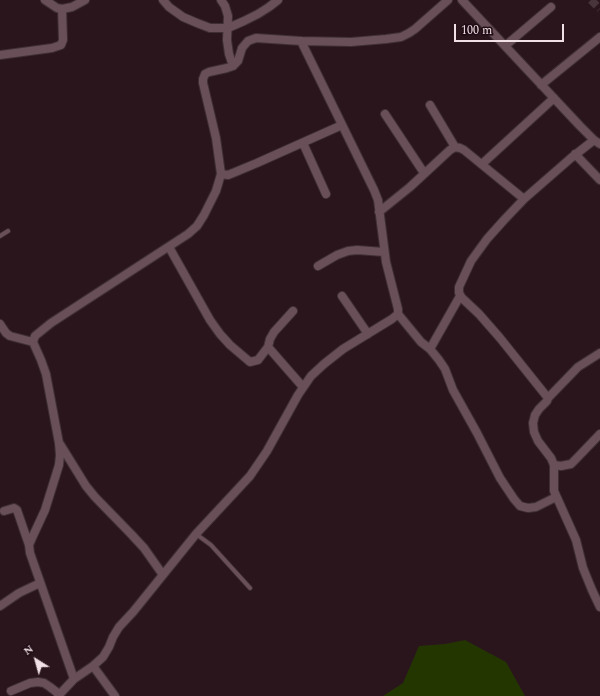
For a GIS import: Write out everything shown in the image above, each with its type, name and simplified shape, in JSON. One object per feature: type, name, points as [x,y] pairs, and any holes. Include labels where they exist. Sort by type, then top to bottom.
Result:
[{"type":"street","points":[[45,0],[57,8],[62,9],[85,0]]},
{"type":"street","points":[[163,0],[169,7],[183,17],[210,28],[228,28],[258,14],[278,0]]},
{"type":"street","points":[[222,0],[228,16],[227,40],[233,66]]},
{"type":"street","points":[[29,545],[45,510],[60,460],[59,443],[46,374],[33,342],[35,336],[46,327],[169,247],[197,226],[216,191],[221,174],[216,138],[203,82],[206,74],[233,66],[238,61],[242,48],[248,41],[256,38],[351,42],[401,37],[415,29],[448,0]]},
{"type":"street","points":[[462,0],[541,85],[597,142],[576,154],[524,200],[504,220],[487,239],[471,261],[459,287],[460,296],[500,338],[548,398]]},
{"type":"street","points":[[505,46],[551,7]]},
{"type":"street","points":[[0,55],[52,48],[61,45],[63,40],[62,9]]},
{"type":"street","points":[[541,85],[600,37]]},
{"type":"street","points":[[301,41],[378,200],[384,252],[398,314],[421,342],[439,360],[445,369],[453,390],[500,478],[520,506],[528,508],[536,507],[556,497]]},
{"type":"street","points":[[482,164],[554,98]]},
{"type":"street","points":[[430,105],[455,147]]},
{"type":"street","points":[[385,114],[424,174]]},
{"type":"street","points":[[221,174],[228,175],[233,173],[342,125]]},
{"type":"street","points":[[303,143],[326,194]]},
{"type":"street","points":[[380,212],[455,147],[464,150],[524,200]]},
{"type":"street","points":[[576,154],[600,180]]},
{"type":"street","points":[[169,247],[210,320],[230,345],[250,362],[258,360],[268,347],[274,332],[293,311]]},
{"type":"street","points":[[318,266],[348,251],[357,250],[384,252]]},
{"type":"street","points":[[342,296],[368,334]]},
{"type":"street","points":[[430,350],[460,296]]},
{"type":"street","points":[[11,691],[38,682],[44,683],[59,695],[74,679],[103,657],[119,627],[133,612],[196,534],[250,476],[267,451],[303,387],[311,376],[343,349],[398,314]]},
{"type":"street","points":[[0,324],[10,336],[33,342]]},
{"type":"street","points":[[268,347],[303,387]]},
{"type":"street","points":[[600,353],[578,368],[548,398],[535,415],[533,423],[534,432],[538,441],[551,458],[554,465],[554,490],[556,497],[576,540],[583,568],[600,607]]},
{"type":"street","points":[[554,465],[561,466],[570,464],[576,460],[600,434]]},
{"type":"street","points":[[59,443],[86,486],[144,548],[162,575]]},
{"type":"street","points":[[4,511],[14,508],[17,510],[40,583],[74,679]]},
{"type":"street","points":[[0,606],[40,583]]},
{"type":"street","points":[[93,666],[115,696]]},
{"type":"lane","points":[[0,236],[8,231]]},
{"type":"lane","points":[[196,534],[211,545],[250,588]]},
{"type":"green space","points":[[465,640],[506,662],[525,696],[383,696],[403,683],[419,646],[445,644]]},
{"type":"tunnel","points":[[591,0],[600,9]]}]
